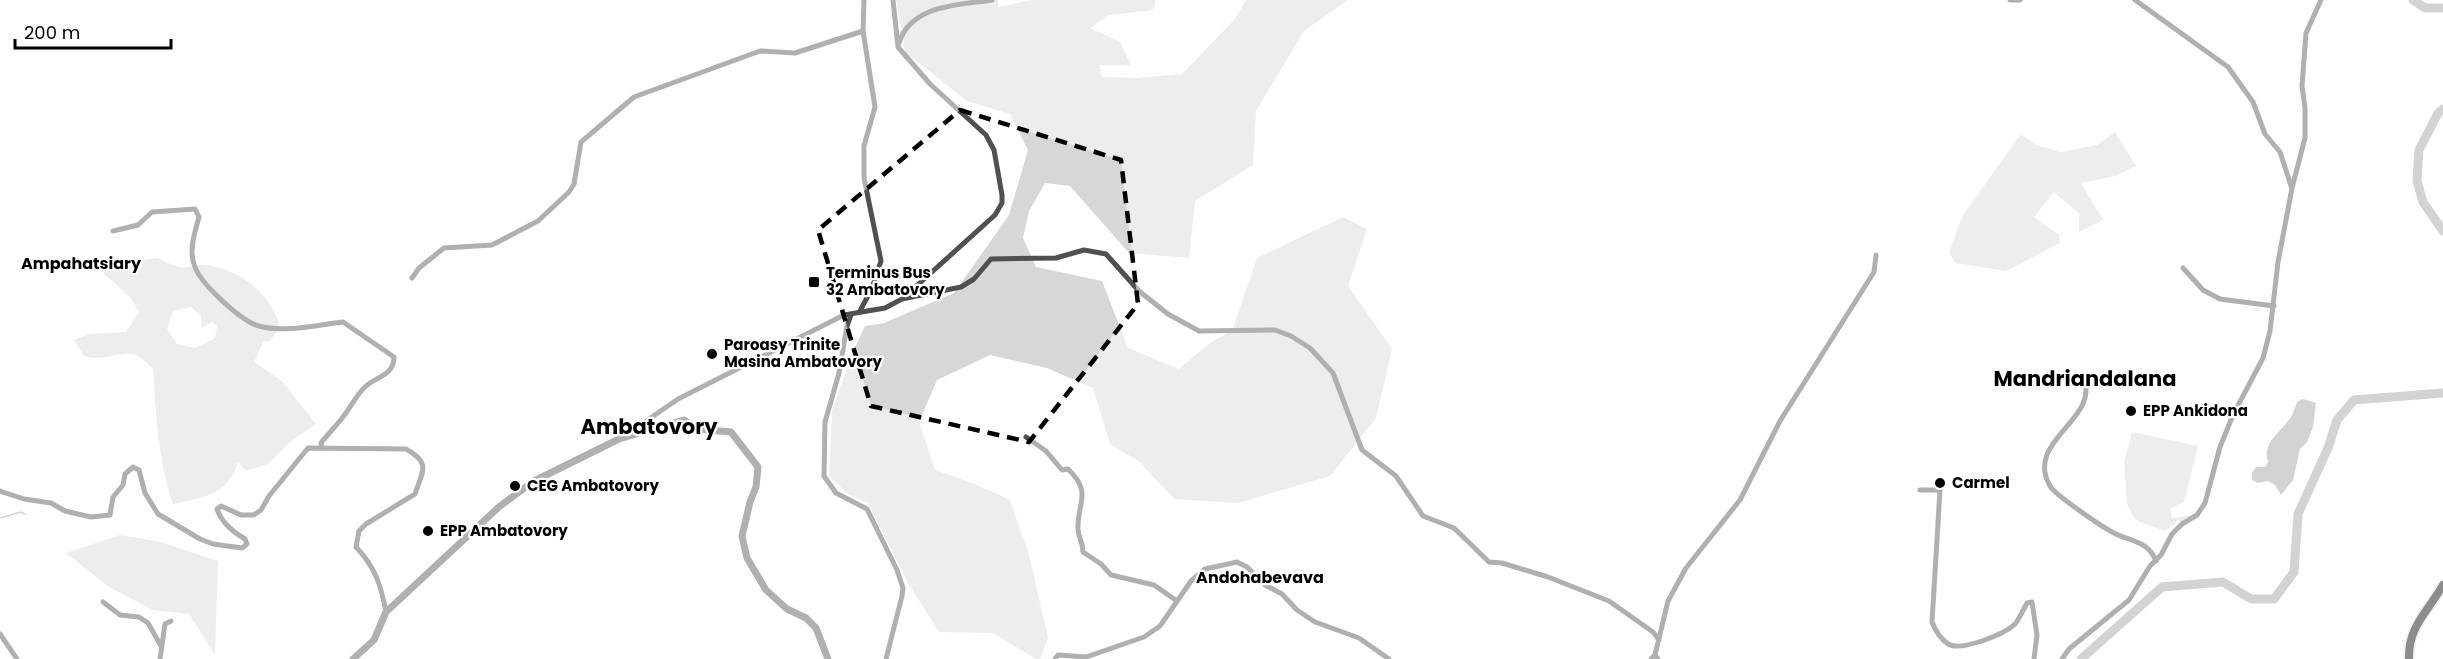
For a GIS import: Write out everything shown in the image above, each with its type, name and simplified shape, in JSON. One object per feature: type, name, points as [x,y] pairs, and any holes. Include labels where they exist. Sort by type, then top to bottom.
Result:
[{"type":"main road","points":[[2409,659],[2411,634],[2443,585]]},
{"type":"street","points":[[860,311],[872,288],[881,261],[864,178],[864,146],[875,107],[863,31],[864,0]]},
{"type":"street","points":[[353,659],[374,640],[386,612],[500,506],[534,481],[619,439],[684,396],[844,315],[885,308],[902,299],[995,215],[1002,203],[1002,195],[994,150],[986,135],[930,84],[898,47],[893,0]]},
{"type":"street","points":[[898,47],[908,27],[928,10],[992,0]]},
{"type":"street","points":[[2010,0],[2020,0]]},
{"type":"street","points":[[2135,0],[2228,67],[2253,102],[2265,134],[2280,152],[2284,170],[2292,188]]},
{"type":"street","points":[[2062,659],[2069,649],[2128,600],[2161,555],[2172,534],[2197,514],[2205,502],[2220,447],[2233,415],[2263,358],[2270,331],[2278,262],[2292,188],[2305,138],[2302,86],[2306,33],[2321,0]]},
{"type":"street","points":[[411,278],[419,268],[444,248],[492,245],[538,220],[569,192],[574,184],[581,142],[634,97],[760,51],[795,52],[863,31]]},
{"type":"street","points":[[114,231],[138,225],[152,212],[195,209],[199,217],[192,240],[195,267],[225,305],[256,326],[268,328],[292,328],[343,322],[394,357],[394,366],[391,371],[367,385],[359,393],[321,443],[322,448]]},
{"type":"street","points":[[902,299],[961,287],[974,279],[991,259],[1056,258],[1084,250],[1106,254],[1139,291],[1168,314],[1199,331],[1275,330],[1291,336],[1310,348],[1333,373],[1362,450],[1396,476],[1423,516],[1454,528],[1489,562],[1502,563],[1548,577],[1609,601],[1653,632],[1659,640]]},
{"type":"street","points":[[1655,658],[1668,601],[1686,568],[1740,500],[1780,421],[1874,272],[1876,255]]},
{"type":"street","points":[[2183,268],[2203,290],[2220,299],[2274,306]]},
{"type":"street","points":[[851,315],[825,422],[824,476],[836,493],[867,509],[897,570],[903,588],[886,659]]},
{"type":"street","points":[[2084,380],[2086,390],[2082,407],[2049,450],[2045,463],[2051,488],[2113,533],[2143,543],[2152,550],[2156,561]]},
{"type":"street","points":[[619,439],[684,420],[697,429],[731,432],[758,467],[756,487],[742,536],[749,565],[766,590],[787,609],[806,618],[816,628],[828,659]]},
{"type":"street","points":[[1026,437],[1046,451],[1062,470],[1068,470],[1077,478],[1082,498],[1077,527],[1083,542],[1083,552],[1101,564],[1111,575],[1154,585],[1177,601]]},
{"type":"street","points":[[0,490],[24,499],[51,503],[65,511],[91,517],[110,515],[113,497],[123,485],[125,474],[133,467],[139,470],[146,493],[158,514],[200,539],[213,544],[242,548],[247,544],[245,539],[236,534],[219,515],[219,507],[241,515],[254,515],[261,510],[269,496],[309,448],[406,449],[420,457],[423,465],[415,494],[366,524],[359,531],[356,547],[370,562],[382,591],[386,612]]},
{"type":"street","points":[[1920,490],[1940,490],[1932,622],[1935,631],[1949,644],[1957,646],[1971,644],[1992,637],[2014,625],[2027,603],[2032,602],[2037,635],[2034,659]]},
{"type":"street","points":[[1055,659],[1058,655],[1086,657],[1144,637],[1160,626],[1191,581],[1205,569],[1238,562],[1247,567],[1264,585],[1281,594],[1297,610],[1315,622],[1359,638],[1389,659]]},
{"type":"street","points":[[103,602],[120,615],[139,617],[148,623],[161,646]]},
{"type":"street","points":[[160,659],[165,624],[171,621]]},
{"type":"street","points":[[0,634],[17,659]]},
{"type":"highlighted area","points":[[960,110],[1121,160],[1138,304],[1029,442],[871,406],[818,230]]},
{"type":"shaded area","points":[[896,0],[998,0],[998,7],[1032,0],[1156,0],[1153,10],[1109,15],[1090,28],[1120,42],[1131,65],[1099,65],[1102,77],[1137,78],[1182,74],[1235,19],[1246,0],[1348,0],[1304,31],[1256,111],[1253,165],[1195,201],[1189,258],[1129,253],[1070,186],[1045,183],[1029,211],[1023,238],[1036,267],[1102,281],[1128,348],[1179,369],[1210,343],[1232,331],[1257,258],[1343,217],[1367,229],[1348,286],[1392,349],[1376,418],[1330,476],[1238,503],[1174,499],[1140,462],[1110,444],[1093,388],[1047,368],[990,355],[937,380],[919,422],[935,470],[975,484],[1010,500],[1029,555],[1048,638],[1040,659],[1036,659],[993,633],[939,632],[908,583],[868,503],[848,494],[829,476],[832,411],[865,326],[884,323],[954,293],[1009,215],[1028,150],[1010,114],[967,101],[905,52]]},
{"type":"shaded area","points":[[2115,132],[2136,166],[2115,176],[2081,183],[2103,220],[2079,232],[2079,213],[2054,192],[2034,217],[2059,235],[2060,243],[2006,271],[1955,263],[1949,252],[1963,215],[2021,134],[2036,145],[2061,152],[2097,145]]},
{"type":"shaded area","points":[[158,258],[175,266],[216,267],[228,270],[249,283],[267,300],[279,322],[276,333],[270,341],[263,342],[254,362],[282,381],[316,424],[290,442],[268,464],[246,471],[238,462],[228,482],[221,488],[204,497],[173,504],[161,454],[153,369],[133,354],[98,358],[84,356],[74,340],[90,334],[126,332],[139,312],[130,297],[103,273],[119,262]],"holes":[[[191,307],[201,316],[202,328],[212,322],[217,326],[215,338],[196,348],[177,344],[167,329],[173,311]]]},
{"type":"shaded area","points":[[2303,399],[2316,403],[2313,427],[2307,442],[2300,449],[2293,480],[2281,495],[2275,485],[2268,481],[2258,483],[2252,480],[2252,473],[2256,467],[2265,467],[2268,462],[2269,444],[2291,418],[2298,401]]},
{"type":"shaded area","points":[[2132,432],[2198,446],[2184,502],[2170,509],[2172,518],[2189,516],[2181,522],[2179,520],[2165,531],[2138,521],[2127,504],[2124,462]]},
{"type":"shaded area","points":[[120,535],[161,542],[218,561],[215,655],[189,614],[153,610],[109,587],[66,553]]},
{"type":"waterway","points":[[2413,0],[2425,8],[2443,8]]},
{"type":"waterway","points":[[2443,109],[2438,113],[2419,150],[2417,181],[2423,202],[2443,231]]},
{"type":"waterway","points":[[2081,659],[2162,587],[2223,582],[2251,599],[2274,599],[2294,572],[2298,514],[2328,448],[2337,420],[2354,400],[2443,393]]},
{"type":"waterway","points":[[0,518],[21,512],[25,514]]},
{"type":"place","name":"Terminus Bus 32 Ambatovory","points":[[814,282]]},
{"type":"place","name":"Paroasy Trinite Masina Ambatovory","points":[[712,354]]},
{"type":"place","name":"EPP Ankidona","points":[[2131,411]]},
{"type":"place","name":"Carmel","points":[[1940,483]]},
{"type":"place","name":"CEG Ambatovory","points":[[515,486]]},
{"type":"place","name":"EPP Ambatovory","points":[[428,531]]},
{"type":"district","name":"Ampahatsiary","points":[[81,263]]},
{"type":"district","name":"Mandriandalana","points":[[2085,379]]},
{"type":"district","name":"Ambatovory","points":[[649,427]]},
{"type":"district","name":"Andohabevava","points":[[1260,577]]}]
